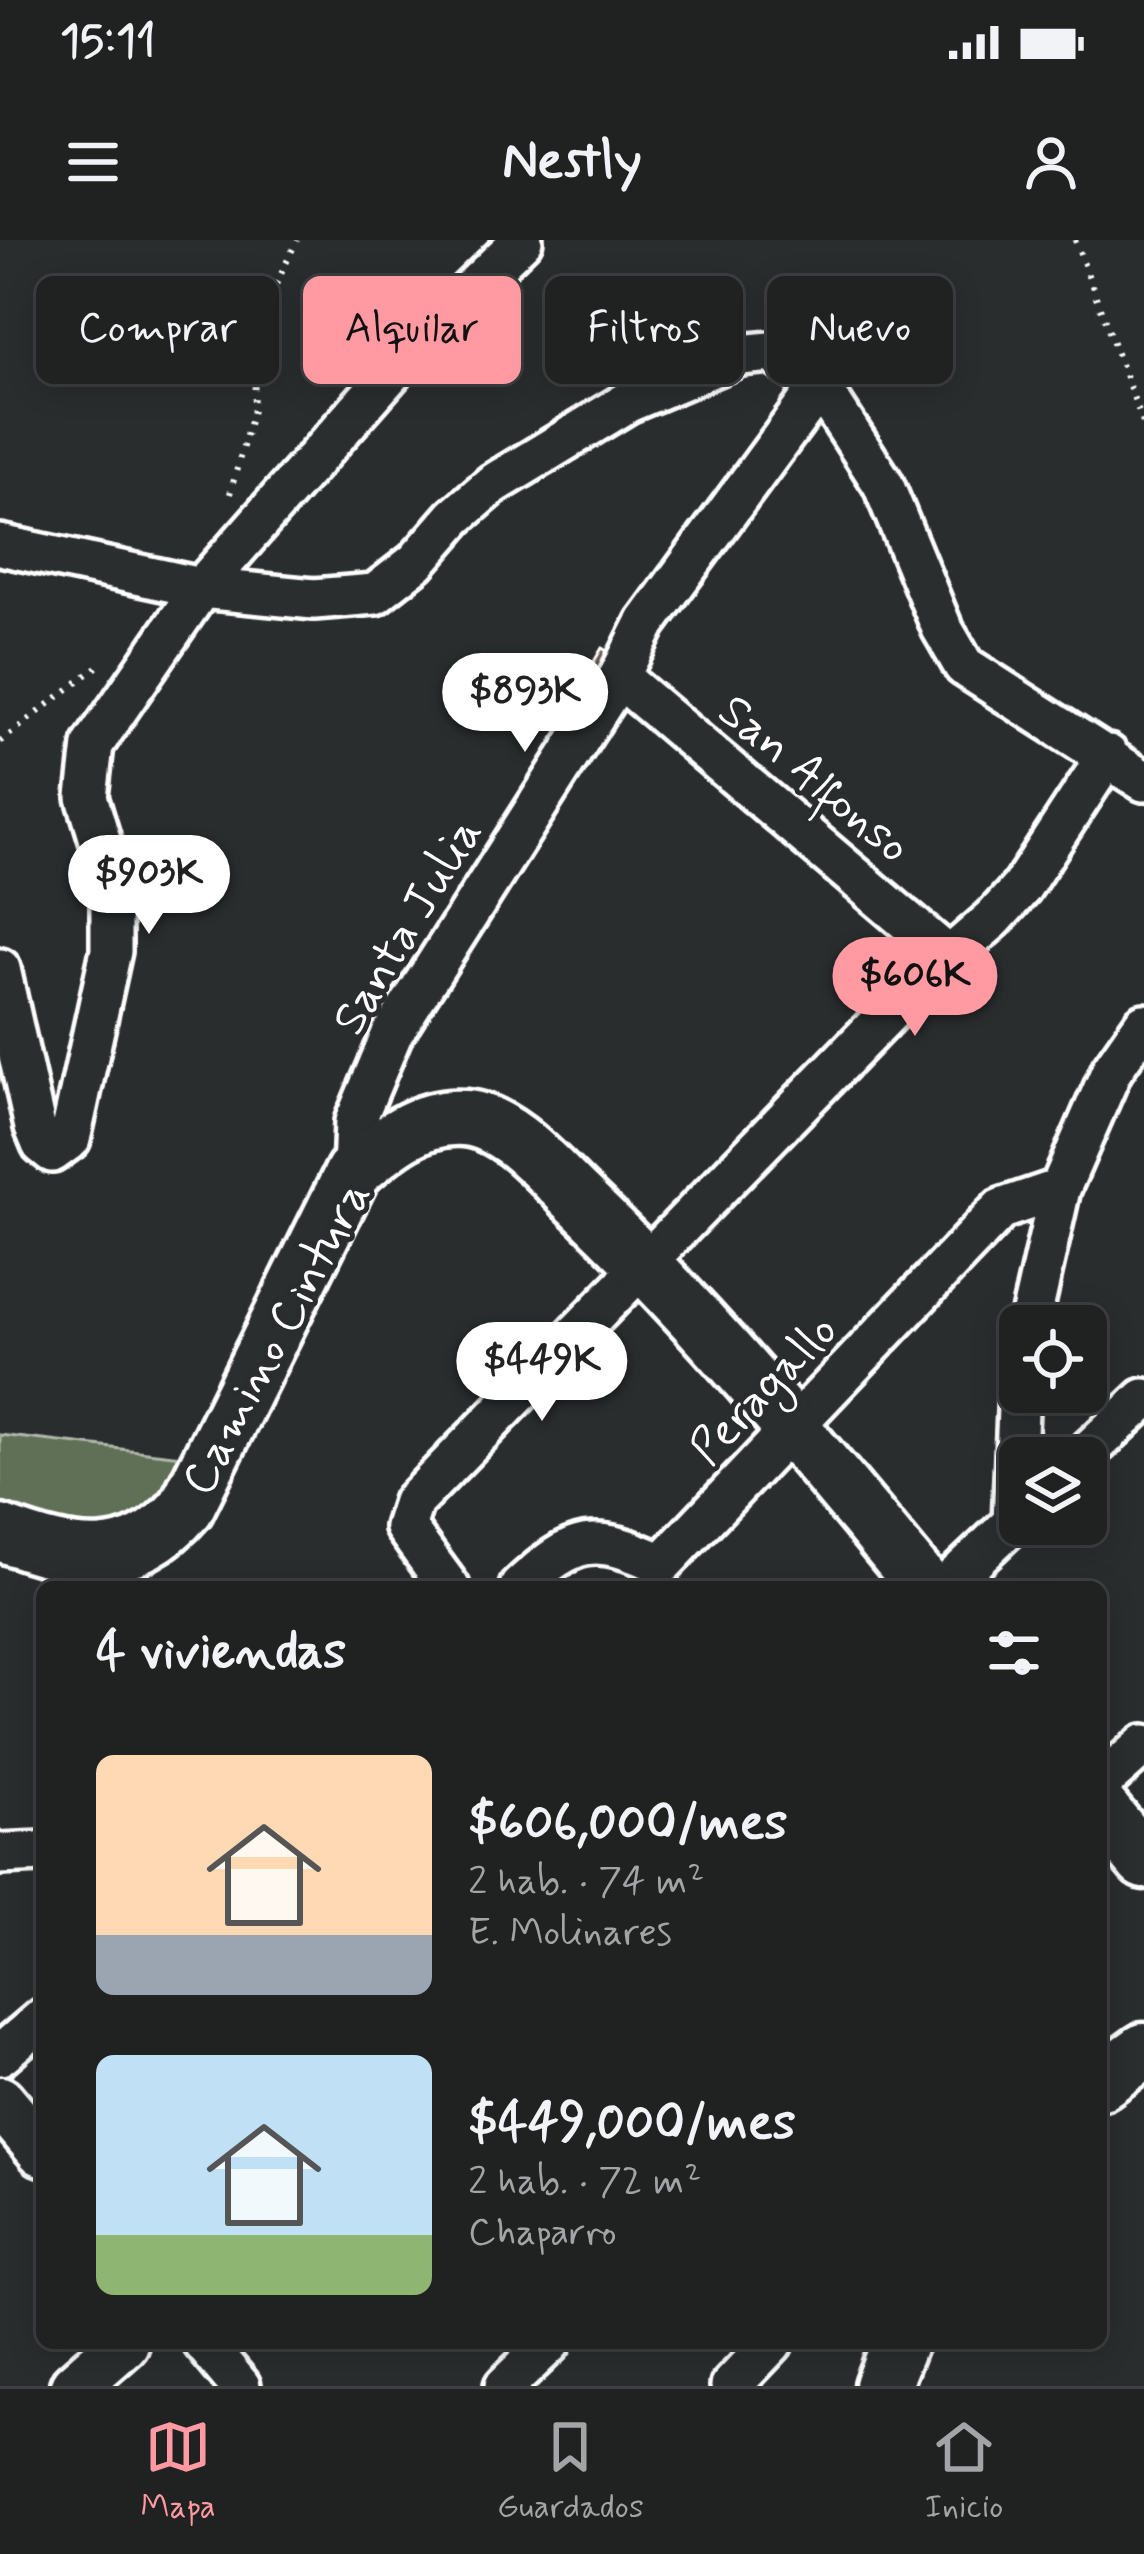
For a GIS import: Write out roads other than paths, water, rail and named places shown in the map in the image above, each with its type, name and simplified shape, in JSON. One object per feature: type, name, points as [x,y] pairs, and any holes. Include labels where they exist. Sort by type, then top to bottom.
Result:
[{"type":"main road","name":"Camino Cintura","points":[[0,1533],[53,1550],[92,1556],[128,1550],[163,1535],[186,1508],[353,1172],[392,1139],[431,1120],[468,1118],[497,1129],[536,1159],[646,1264],[795,1429],[920,1581]]},
{"type":"main road","points":[[1107,1816],[1144,1861]]},
{"type":"main road","points":[[1107,2078],[1144,2051]]},
{"type":"main road","points":[[882,2386],[897,2349]]},
{"type":"street","points":[[0,969],[35,1127],[42,1144],[52,1152],[70,1139],[112,951],[111,876],[87,797],[93,745],[201,588],[428,332],[522,240]]},
{"type":"street","points":[[0,544],[201,588],[314,599],[375,594],[416,562],[455,517],[493,484],[628,402],[740,355],[771,352],[820,386],[883,484],[942,628],[964,666],[1144,782]]},
{"type":"street","name":"Santa Julia","points":[[353,1172],[355,1122],[392,1034],[619,677],[646,623],[820,386]]},
{"type":"street","name":"San Alfonso","points":[[619,677],[947,955]]},
{"type":"street","points":[[438,1581],[405,1527],[412,1502],[947,955],[994,918],[1021,888],[1108,755]]},
{"type":"street","points":[[1034,1305],[1060,1189],[1112,1070],[1144,1024]]},
{"type":"street","name":"Peragallo","points":[[527,1581],[567,1548],[586,1544],[629,1548],[673,1575],[795,1429],[1001,1210],[1060,1189]]},
{"type":"street","points":[[1104,1437],[1144,1399]]},
{"type":"street","points":[[951,1581],[999,1536]]},
{"type":"street","points":[[1107,1778],[1144,1745]]},
{"type":"street","points":[[0,1854],[36,1852]]},
{"type":"street","points":[[0,2055],[36,2024]]},
{"type":"street","points":[[0,2101],[36,2144]]},
{"type":"street","points":[[75,2386],[117,2349]]},
{"type":"street","points":[[209,2349],[240,2386]]},
{"type":"street","points":[[731,2386],[766,2349]]}]
